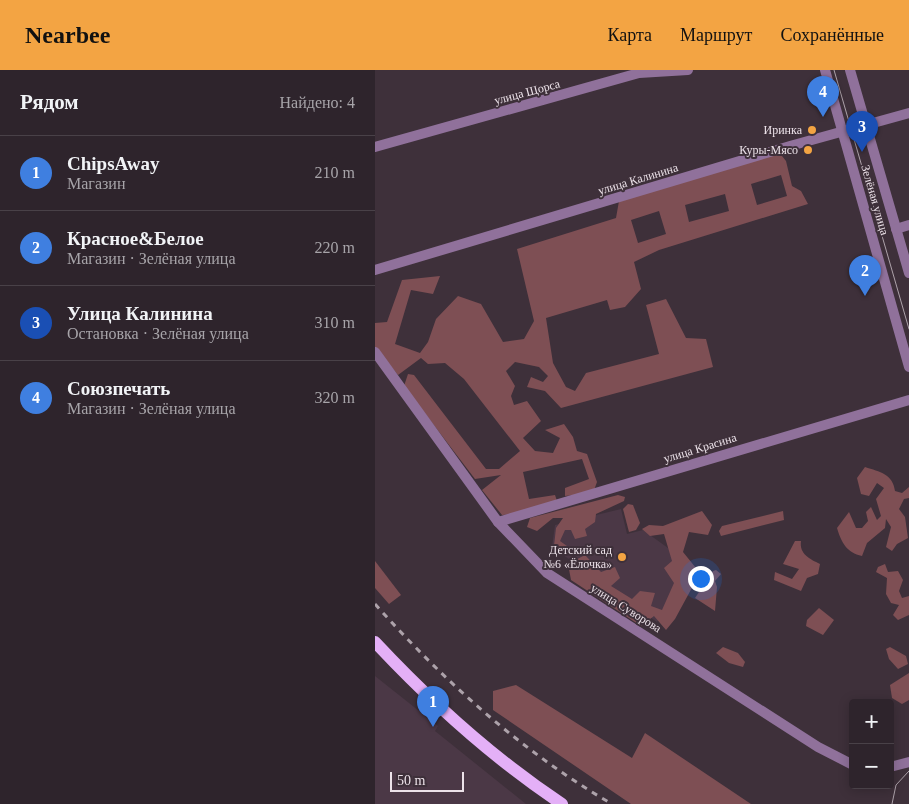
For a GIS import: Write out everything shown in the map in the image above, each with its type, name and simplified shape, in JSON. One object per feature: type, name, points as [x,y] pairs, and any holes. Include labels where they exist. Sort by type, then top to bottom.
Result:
[{"type":"main road","points":[[375,642],[415,684],[477,741],[562,804]]},
{"type":"street","name":"улица Щорса","points":[[375,147],[639,74],[688,70]]},
{"type":"street","name":"Зелёная улица","points":[[825,70],[909,367]]},
{"type":"street","name":"Зелёная улица","points":[[850,70],[909,273]]},
{"type":"street","name":"улица Калинина","points":[[375,270],[842,131],[909,113]]},
{"type":"street","points":[[896,229],[909,225]]},
{"type":"street","name":"улица Суворова","points":[[375,352],[498,522],[547,573],[817,747],[849,763]]},
{"type":"street","name":"улица Красина","points":[[498,522],[909,400]]},
{"type":"street","points":[[894,765],[909,762]]},
{"type":"shaded area","points":[[778,151],[786,161],[792,186],[801,191],[808,204],[659,250],[634,262],[641,289],[625,307],[610,310],[607,300],[546,318],[553,363],[566,387],[575,391],[586,373],[659,354],[646,305],[666,299],[686,338],[706,339],[713,367],[561,408],[545,391],[527,387],[531,377],[543,382],[548,376],[539,367],[515,362],[506,371],[515,386],[511,396],[514,405],[527,401],[541,421],[523,438],[535,451],[553,453],[560,438],[545,430],[564,424],[573,437],[577,451],[587,454],[597,482],[593,493],[565,496],[565,488],[589,479],[582,459],[523,472],[529,499],[555,495],[557,501],[520,514],[502,515],[482,490],[501,475],[475,479],[404,386],[408,374],[414,375],[486,469],[499,469],[520,451],[464,379],[445,363],[428,364],[421,358],[398,375],[375,347],[375,323],[387,322],[402,280],[440,276],[433,294],[411,290],[395,344],[420,353],[428,342],[436,319],[458,296],[481,304],[503,342],[524,339],[534,321],[517,249],[616,218],[619,201]],"holes":[[[781,175],[787,196],[757,205],[751,184]],[[725,194],[729,211],[689,222],[685,205]],[[659,211],[666,234],[638,243],[631,220]]]},
{"type":"shaded area","points":[[865,467],[881,472],[889,477],[895,491],[902,493],[909,487],[909,498],[904,499],[899,509],[905,517],[908,538],[897,544],[892,551],[886,547],[891,527],[886,519],[885,528],[867,543],[862,556],[857,555],[845,546],[837,528],[849,512],[856,528],[862,528],[868,521],[866,512],[871,507],[877,520],[881,516],[876,499],[884,488],[877,483],[869,496],[861,494],[857,478]]},
{"type":"shaded area","points":[[618,495],[625,497],[624,501],[596,514],[595,522],[585,529],[587,536],[575,539],[571,530],[565,530],[560,541],[578,554],[575,556],[554,546],[556,528],[563,518],[553,518],[537,531],[527,527],[530,518]]},
{"type":"shaded area","points":[[628,504],[633,505],[640,523],[636,530],[629,532],[623,509]]},
{"type":"shaded area","name":"Детский сад №6 «Ёлочка»","points":[[621,509],[627,534],[643,530],[693,566],[657,622],[552,547],[555,525]]},
{"type":"shaded area","points":[[702,511],[712,525],[708,535],[689,532],[683,552],[700,573],[675,619],[666,630],[654,616],[641,626],[571,580],[568,564],[585,555],[601,572],[615,567],[620,578],[611,586],[632,599],[640,591],[655,593],[651,606],[662,610],[674,583],[664,568],[672,561],[664,534],[650,536],[642,529],[649,525],[663,526]]},
{"type":"shaded area","points":[[783,511],[784,520],[721,536],[719,531],[722,526]]},
{"type":"shaded area","points":[[795,541],[801,541],[803,553],[820,564],[818,574],[807,578],[801,591],[774,580],[775,572],[792,579],[799,569],[783,564]]},
{"type":"shaded area","points":[[375,561],[401,595],[389,604],[375,588]]},
{"type":"shaded area","points":[[885,564],[888,572],[898,571],[903,580],[899,591],[902,598],[909,596],[909,615],[898,620],[893,615],[899,605],[891,603],[886,594],[887,578],[876,572],[878,567]]},
{"type":"shaded area","points":[[716,570],[721,574],[715,581],[717,587],[715,611],[695,598],[713,571]]},
{"type":"shaded area","points":[[819,608],[834,620],[823,635],[806,626],[807,620]]},
{"type":"shaded area","points":[[723,647],[738,653],[745,662],[743,667],[729,663],[716,653]]},
{"type":"shaded area","points":[[890,647],[906,656],[908,664],[898,669],[889,659],[886,649]]},
{"type":"shaded area","points":[[909,673],[909,700],[902,704],[892,698],[890,685]]},
{"type":"shaded area","points":[[375,676],[438,726],[435,731],[526,804],[375,804]]},
{"type":"shaded area","points":[[516,685],[632,758],[645,733],[751,804],[631,804],[493,710],[493,691]]},
{"type":"tram line","points":[[834,70],[909,329]]},
{"type":"tram line","points":[[892,804],[896,785],[909,771]]},
{"type":"railway","points":[[375,604],[428,660],[486,713],[547,762],[612,804]]},
{"type":"place","name":"Союзпечать","points":[[823,117]]},
{"type":"place","name":"Иринка","points":[[812,130]]},
{"type":"place","name":"Куры-Мясо","points":[[808,150]]},
{"type":"place","name":"Улица Калинина","points":[[862,152]]},
{"type":"place","name":"Красное&Белое","points":[[865,296]]},
{"type":"place","name":"Детский сад №6 «Ёлочка»","points":[[622,557]]},
{"type":"place","name":"ChipsAway","points":[[433,727]]}]
